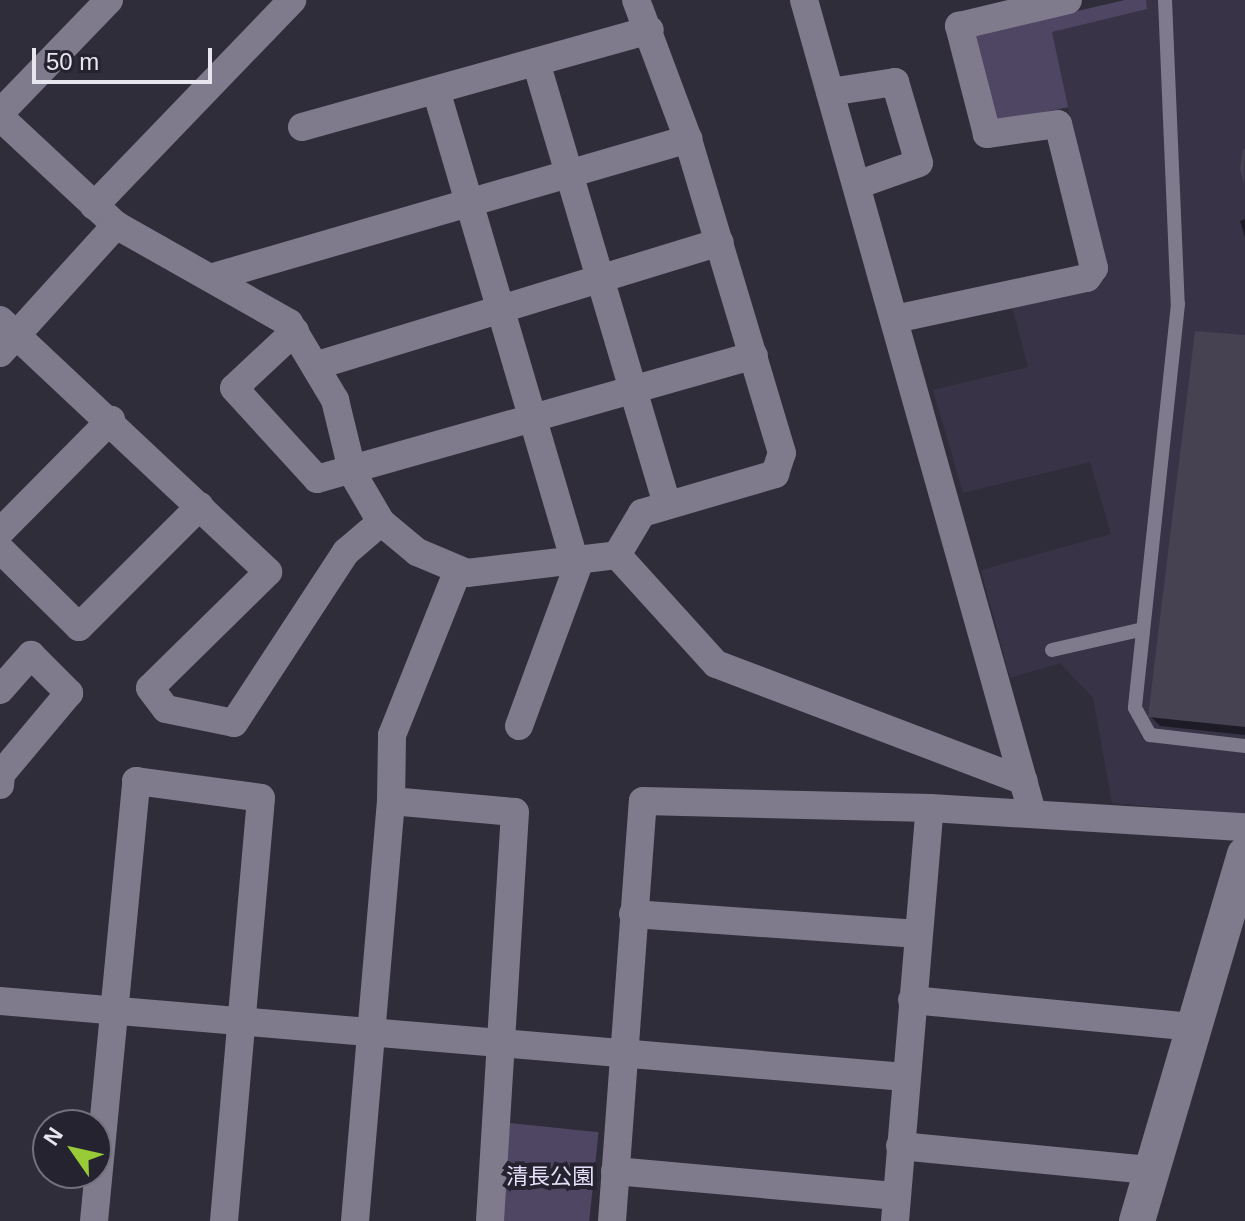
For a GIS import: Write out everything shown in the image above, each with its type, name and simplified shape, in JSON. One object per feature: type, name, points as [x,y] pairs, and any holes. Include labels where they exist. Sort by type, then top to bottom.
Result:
[{"type":"street","points":[[109,0],[0,115],[116,225],[159,253],[217,276],[295,331],[318,365],[353,474],[381,522],[417,552],[458,570],[617,555]]},
{"type":"street","points":[[94,206],[292,0]]},
{"type":"street","points":[[617,555],[642,513],[775,474],[782,453],[688,139],[650,30],[636,0]]},
{"type":"street","points":[[804,0],[1032,812]]},
{"type":"street","points":[[895,319],[1087,278],[1094,268],[1058,124],[987,134],[959,26],[1068,0]]},
{"type":"street","points":[[302,127],[650,30]]},
{"type":"street","points":[[536,62],[667,505]]},
{"type":"street","points":[[830,92],[895,82],[919,163],[857,185]]},
{"type":"street","points":[[436,90],[527,413],[536,420],[577,560],[519,726]]},
{"type":"street","points":[[217,276],[688,139]]},
{"type":"street","points":[[0,353],[9,325],[116,225]]},
{"type":"street","points":[[318,365],[720,242]]},
{"type":"street","points":[[9,325],[268,572],[150,688],[166,709],[234,723],[346,552],[381,522]]},
{"type":"street","points":[[295,331],[234,388],[317,479],[353,474],[754,355]]},
{"type":"street","points":[[0,532],[111,420]]},
{"type":"street","points":[[0,549],[79,627],[200,506]]},
{"type":"street","points":[[617,555],[716,664],[1024,781]]},
{"type":"street","points":[[355,1221],[376,1030],[391,801],[392,735],[458,570]]},
{"type":"street","points":[[0,690],[31,655],[69,693],[0,778]]},
{"type":"street","points":[[94,1221],[136,781],[261,798],[224,1221]]},
{"type":"street","points":[[391,801],[515,812],[490,1221]]},
{"type":"street","points":[[612,1221],[622,1050],[643,801],[1032,812],[1245,827]]},
{"type":"street","points":[[615,1171],[896,1208],[930,808]]},
{"type":"street","points":[[1137,1221],[1149,1170],[1245,855]]},
{"type":"street","points":[[633,914],[918,934]]},
{"type":"street","points":[[912,1000],[1192,1027]]},
{"type":"street","points":[[0,1001],[622,1050],[905,1077]]},
{"type":"street","points":[[900,1146],[1149,1170]]},
{"type":"lane","points":[[1165,0],[1178,304],[1139,630],[1135,708],[1150,735],[1245,746]]},
{"type":"lane","points":[[1052,650],[1139,630]]},
{"type":"shaded area","points":[[1125,0],[1245,0],[1245,814],[1112,803],[1093,698],[1060,663],[1010,678],[981,570],[1111,534],[1090,462],[963,493],[933,390],[1028,367],[1011,303],[1105,280],[1068,108],[989,124],[970,36]]},
{"type":"green space","points":[[1125,0],[1146,0],[1147,9],[1052,32],[1068,107],[989,124],[970,36]]},
{"type":"green space","name":"清長公園","points":[[510,1123],[599,1132],[589,1221],[500,1221]]},
{"type":"building","points":[[1245,149],[1244,184],[1240,168]]},
{"type":"building","points":[[1195,331],[1245,335],[1245,727],[1148,717]]}]
